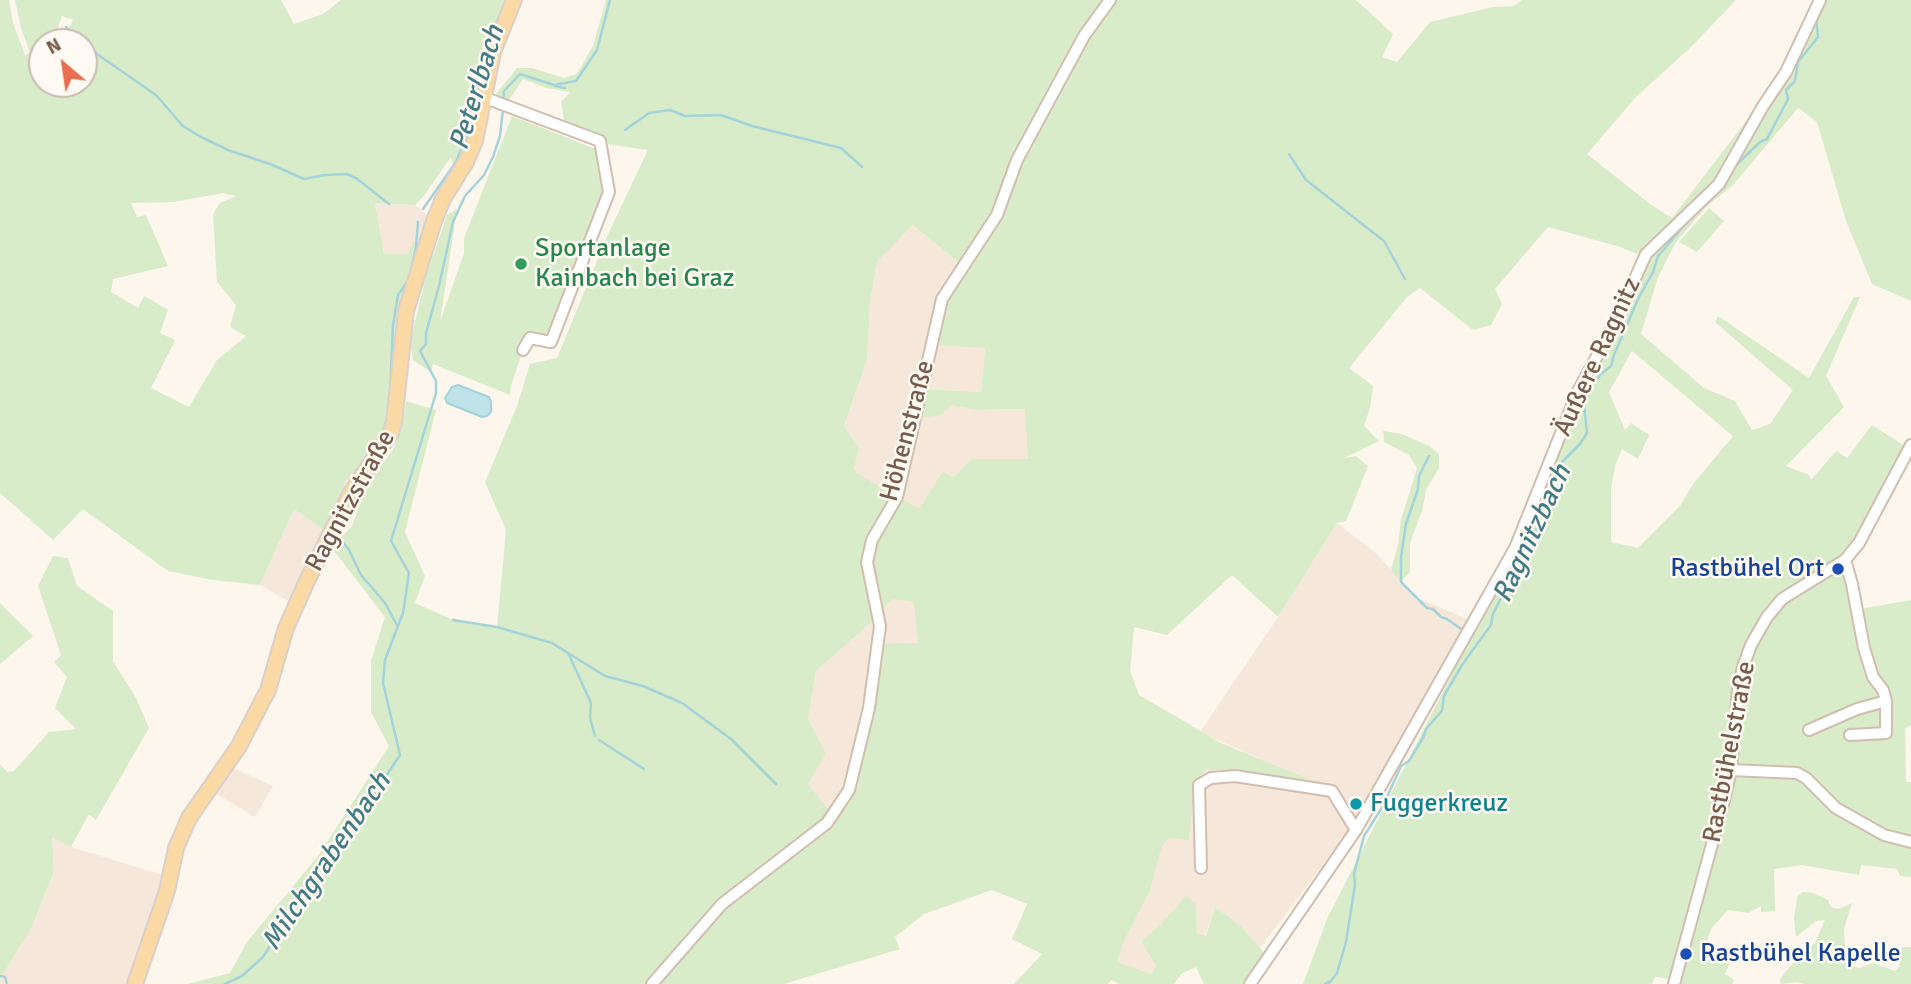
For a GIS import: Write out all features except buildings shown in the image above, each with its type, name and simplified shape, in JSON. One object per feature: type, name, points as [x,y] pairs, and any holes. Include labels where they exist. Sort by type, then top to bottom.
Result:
[{"type":"main road","name":"Ragnitzstraße","points":[[135,984],[167,891],[176,848],[189,818],[239,746],[268,690],[286,628],[307,581],[351,492],[391,433],[406,311],[434,221],[475,141],[493,52],[514,0]]},
{"type":"street","name":"Höhenstraße","points":[[652,984],[722,904],[827,823],[849,790],[869,708],[880,626],[867,562],[872,540],[897,497],[942,299],[997,215],[1017,160],[1084,36],[1110,0]]},
{"type":"street","name":"Äußere Ragnitz","points":[[1250,984],[1356,830],[1516,548],[1577,393],[1616,321],[1646,254],[1719,184],[1763,106],[1786,72],[1820,0]]},
{"type":"street","points":[[483,97],[600,141],[609,192],[551,342],[530,338],[523,350]]},
{"type":"street","name":"Rastbühelstraße","points":[[1674,984],[1716,839],[1731,769],[1738,690],[1743,667],[1761,626],[1782,599],[1845,559],[1859,543],[1911,445]]},
{"type":"street","points":[[1845,559],[1864,648],[1873,677],[1883,690],[1886,701],[1886,733],[1850,735]]},
{"type":"street","points":[[1809,730],[1857,709],[1886,701]]},
{"type":"street","points":[[1731,769],[1797,773],[1806,778],[1836,808],[1884,835],[1911,842]]},
{"type":"street","points":[[1201,868],[1199,785],[1211,778],[1236,776],[1332,791],[1356,830]]},
{"type":"shaded area","points":[[375,203],[415,205],[434,221],[427,243],[409,254],[384,254]]},
{"type":"shaded area","points":[[913,225],[968,270],[947,302],[985,348],[981,392],[924,389],[950,405],[976,410],[1026,409],[1028,459],[972,459],[953,477],[943,471],[903,538],[892,598],[915,602],[918,643],[868,694],[842,790],[829,812],[807,784],[826,753],[808,719],[816,671],[866,627],[854,469],[859,447],[844,426],[867,360],[870,303],[877,262]]},
{"type":"shaded area","points":[[294,509],[324,530],[331,547],[300,608],[260,585]]},
{"type":"shaded area","points":[[1337,523],[1377,554],[1415,597],[1468,619],[1356,821],[1260,948],[1239,924],[1215,907],[1205,937],[1197,934],[1196,904],[1162,923],[1141,942],[1156,965],[1151,974],[1117,963],[1125,939],[1150,891],[1162,846],[1169,838],[1189,839],[1195,786],[1206,768],[1308,780],[1200,732],[1278,617]]},
{"type":"shaded area","points":[[233,768],[273,786],[255,817],[216,794]]},
{"type":"shaded area","points":[[52,836],[71,847],[163,875],[155,908],[128,984],[0,984],[0,979],[32,927],[54,871]]},
{"type":"green space","points":[[0,0],[9,0],[13,23],[25,55],[28,54],[28,98],[98,98],[98,28],[69,28],[73,20],[62,16],[58,28],[28,28],[28,47],[15,0],[281,0],[294,24],[323,14],[341,0],[509,0],[470,136],[455,170],[451,157],[415,205],[375,203],[384,254],[408,254],[413,242],[422,241],[387,432],[377,450],[346,481],[324,530],[294,509],[260,585],[213,580],[168,571],[83,509],[53,540],[0,493]],"holes":[[[223,193],[236,196],[220,203],[213,214],[217,282],[236,305],[230,327],[246,336],[217,360],[189,407],[151,388],[175,340],[160,333],[168,310],[144,296],[138,308],[111,292],[113,279],[168,266],[146,215],[137,217],[131,203],[174,202]]]},
{"type":"green space","points":[[606,0],[1356,0],[1393,34],[1382,57],[1397,62],[1430,22],[1493,7],[1514,6],[1522,0],[1736,0],[1692,46],[1636,97],[1587,154],[1672,218],[1779,78],[1815,16],[1812,0],[1911,0],[1911,301],[1872,284],[1846,221],[1817,122],[1798,108],[1733,185],[1707,206],[1676,242],[1658,277],[1641,334],[1704,388],[1735,401],[1752,430],[1770,424],[1793,390],[1715,322],[1718,316],[1809,378],[1854,297],[1860,297],[1826,376],[1844,407],[1786,466],[1809,475],[1811,480],[1836,451],[1847,458],[1872,425],[1911,450],[1865,542],[1849,561],[1860,609],[1911,600],[1911,725],[1905,729],[1906,782],[1911,782],[1911,877],[1900,876],[1897,869],[1861,865],[1859,875],[1802,865],[1774,869],[1775,911],[1761,912],[1761,906],[1748,913],[1728,910],[1711,929],[1705,949],[1733,955],[1725,974],[1734,980],[1732,984],[1670,984],[1670,979],[1655,977],[1652,984],[1303,984],[1327,919],[1478,623],[1528,538],[1579,382],[1617,314],[1643,256],[1548,227],[1495,289],[1502,304],[1491,325],[1473,330],[1420,288],[1407,297],[1349,368],[1373,386],[1364,426],[1379,441],[1344,458],[1356,456],[1368,466],[1351,509],[1346,521],[1337,523],[1278,617],[1232,575],[1167,635],[1134,627],[1130,671],[1139,695],[1221,743],[1311,780],[1206,769],[1195,786],[1189,840],[1169,838],[1162,846],[1150,891],[1125,939],[1117,962],[1151,974],[1156,965],[1141,942],[1186,896],[1196,904],[1197,934],[1206,936],[1215,907],[1239,924],[1267,956],[1248,984],[1204,984],[1196,967],[1181,974],[1174,984],[1119,984],[1111,980],[1108,984],[1014,984],[1042,954],[1012,939],[1027,904],[992,890],[924,914],[895,937],[900,949],[784,984],[188,984],[230,973],[247,942],[318,856],[389,746],[371,712],[371,661],[385,617],[331,547],[352,526],[373,476],[393,450],[403,421],[406,401],[436,410],[405,532],[425,576],[415,603],[453,620],[497,627],[506,530],[485,482],[517,406],[530,364],[557,358],[609,232],[648,150],[606,144],[599,141],[600,135],[564,120],[561,102],[570,92],[546,88],[523,79],[509,100],[496,94],[517,68],[531,68],[564,78],[577,74],[593,46]],"holes":[[[913,225],[968,270],[947,301],[934,345],[985,348],[981,392],[924,389],[918,419],[943,414],[950,405],[976,410],[1025,409],[1028,459],[972,459],[953,477],[943,471],[919,509],[858,474],[854,469],[859,447],[844,426],[867,360],[870,303],[877,262]],[[1632,351],[1733,436],[1693,484],[1680,506],[1638,548],[1611,542],[1611,489],[1615,466],[1622,449],[1638,459],[1649,435],[1631,423],[1625,430],[1609,392]],[[892,599],[914,602],[918,643],[877,644],[868,694],[842,790],[829,811],[808,784],[826,753],[808,719],[816,671],[866,627]]]},
{"type":"green space","name":"Sportanlage Kainbach bei Graz","points":[[512,116],[598,150],[608,185],[551,342],[530,338],[523,350],[510,395],[433,364],[431,372],[413,360],[410,343],[426,276],[447,215],[457,209],[440,322],[464,253],[464,238]]},
{"type":"green space","points":[[1709,208],[1724,221],[1697,252],[1679,242]]},
{"type":"green space","points":[[1383,431],[1402,434],[1429,446],[1439,454],[1439,468],[1426,490],[1422,511],[1410,543],[1410,572],[1401,582],[1391,570],[1401,520],[1417,468],[1409,455],[1384,442]]},
{"type":"green space","points":[[53,556],[68,558],[77,586],[113,611],[113,661],[136,698],[149,728],[96,820],[89,814],[71,847],[52,837],[54,871],[32,927],[0,979],[0,764],[7,772],[14,771],[49,732],[76,729],[55,708],[67,677],[54,662],[61,655],[38,586]]},
{"type":"green space","points":[[0,603],[33,636],[0,664]]},
{"type":"green space","points":[[1803,892],[1828,900],[1831,907],[1838,909],[1852,903],[1844,929],[1845,947],[1840,961],[1859,968],[1873,963],[1895,971],[1899,967],[1902,947],[1911,947],[1911,984],[1781,984],[1780,979],[1800,954],[1815,943],[1825,920],[1816,921],[1796,937],[1794,919],[1797,897]]},
{"type":"water","points":[[458,385],[489,397],[491,412],[482,417],[447,403],[445,398],[452,387]]},
{"type":"waterway","name":"Peterlbach","points":[[487,49],[506,0]]},
{"type":"waterway","name":"Milchgrabenbach","points":[[503,103],[504,91],[520,74],[554,85],[576,81],[597,50],[610,0]]},
{"type":"waterway","name":"Ragnitzbach","points":[[1733,168],[1760,142],[1767,139],[1788,99],[1786,90],[1795,81],[1798,62],[1818,37],[1816,19]]},
{"type":"waterway","points":[[98,55],[156,95],[183,126],[201,137],[304,179],[347,174],[389,204]]},
{"type":"waterway","name":"Peterlbach","points":[[423,209],[456,162],[466,138],[471,106],[485,59]]},
{"type":"waterway","name":"Milchgrabenbach","points":[[555,86],[565,88]]},
{"type":"waterway","name":"Milchgrabenbach","points":[[225,984],[242,976],[263,957],[321,865],[363,811],[400,755],[383,683],[385,660],[403,613],[409,573],[391,541],[436,393],[436,381],[420,351],[426,344],[426,333],[453,222],[465,196],[484,175],[493,157],[500,136],[503,109]]},
{"type":"waterway","points":[[625,130],[649,113],[670,110],[685,116],[721,115],[752,126],[841,148],[862,167]]},
{"type":"waterway","points":[[1289,154],[1306,180],[1384,241],[1405,279]]},
{"type":"waterway","name":"Ragnitzbach","points":[[1325,984],[1337,973],[1346,942],[1355,885],[1354,874],[1364,836],[1383,806],[1401,766],[1409,761],[1426,729],[1442,711],[1444,696],[1462,665],[1491,625],[1493,614],[1510,580],[1517,575],[1525,562],[1557,471],[1587,433],[1584,405],[1591,388],[1611,366],[1658,256],[1688,221]]},
{"type":"waterway","name":"Peterlbach","points":[[390,396],[393,325],[398,295],[409,279],[418,222]]},
{"type":"waterway","name":"Peterlbach","points":[[382,434],[388,417]]},
{"type":"waterway","points":[[1429,456],[1419,476],[1418,489],[1406,524],[1401,557],[1401,582],[1427,608],[1433,609],[1464,631]]},
{"type":"waterway","name":"Peterlbach","points":[[340,538],[361,575],[385,603],[397,625]]},
{"type":"waterway","points":[[453,620],[497,627],[552,643],[605,676],[643,686],[682,703],[731,739],[776,784]]},
{"type":"waterway","points":[[569,655],[591,703],[590,718],[595,736]]},
{"type":"waterway","points":[[599,740],[644,769]]},
{"type":"waterway","points":[[0,976],[5,977],[7,984]]},
{"type":"place","name":"Sportanlage Kainbach bei Graz","points":[[521,264]]},
{"type":"place","name":"Rastbühel Ort","points":[[1838,569]]},
{"type":"place","name":"Fuggerkreuz","points":[[1356,804]]},
{"type":"place","name":"Rastbühel Kapelle","points":[[1686,954]]}]
